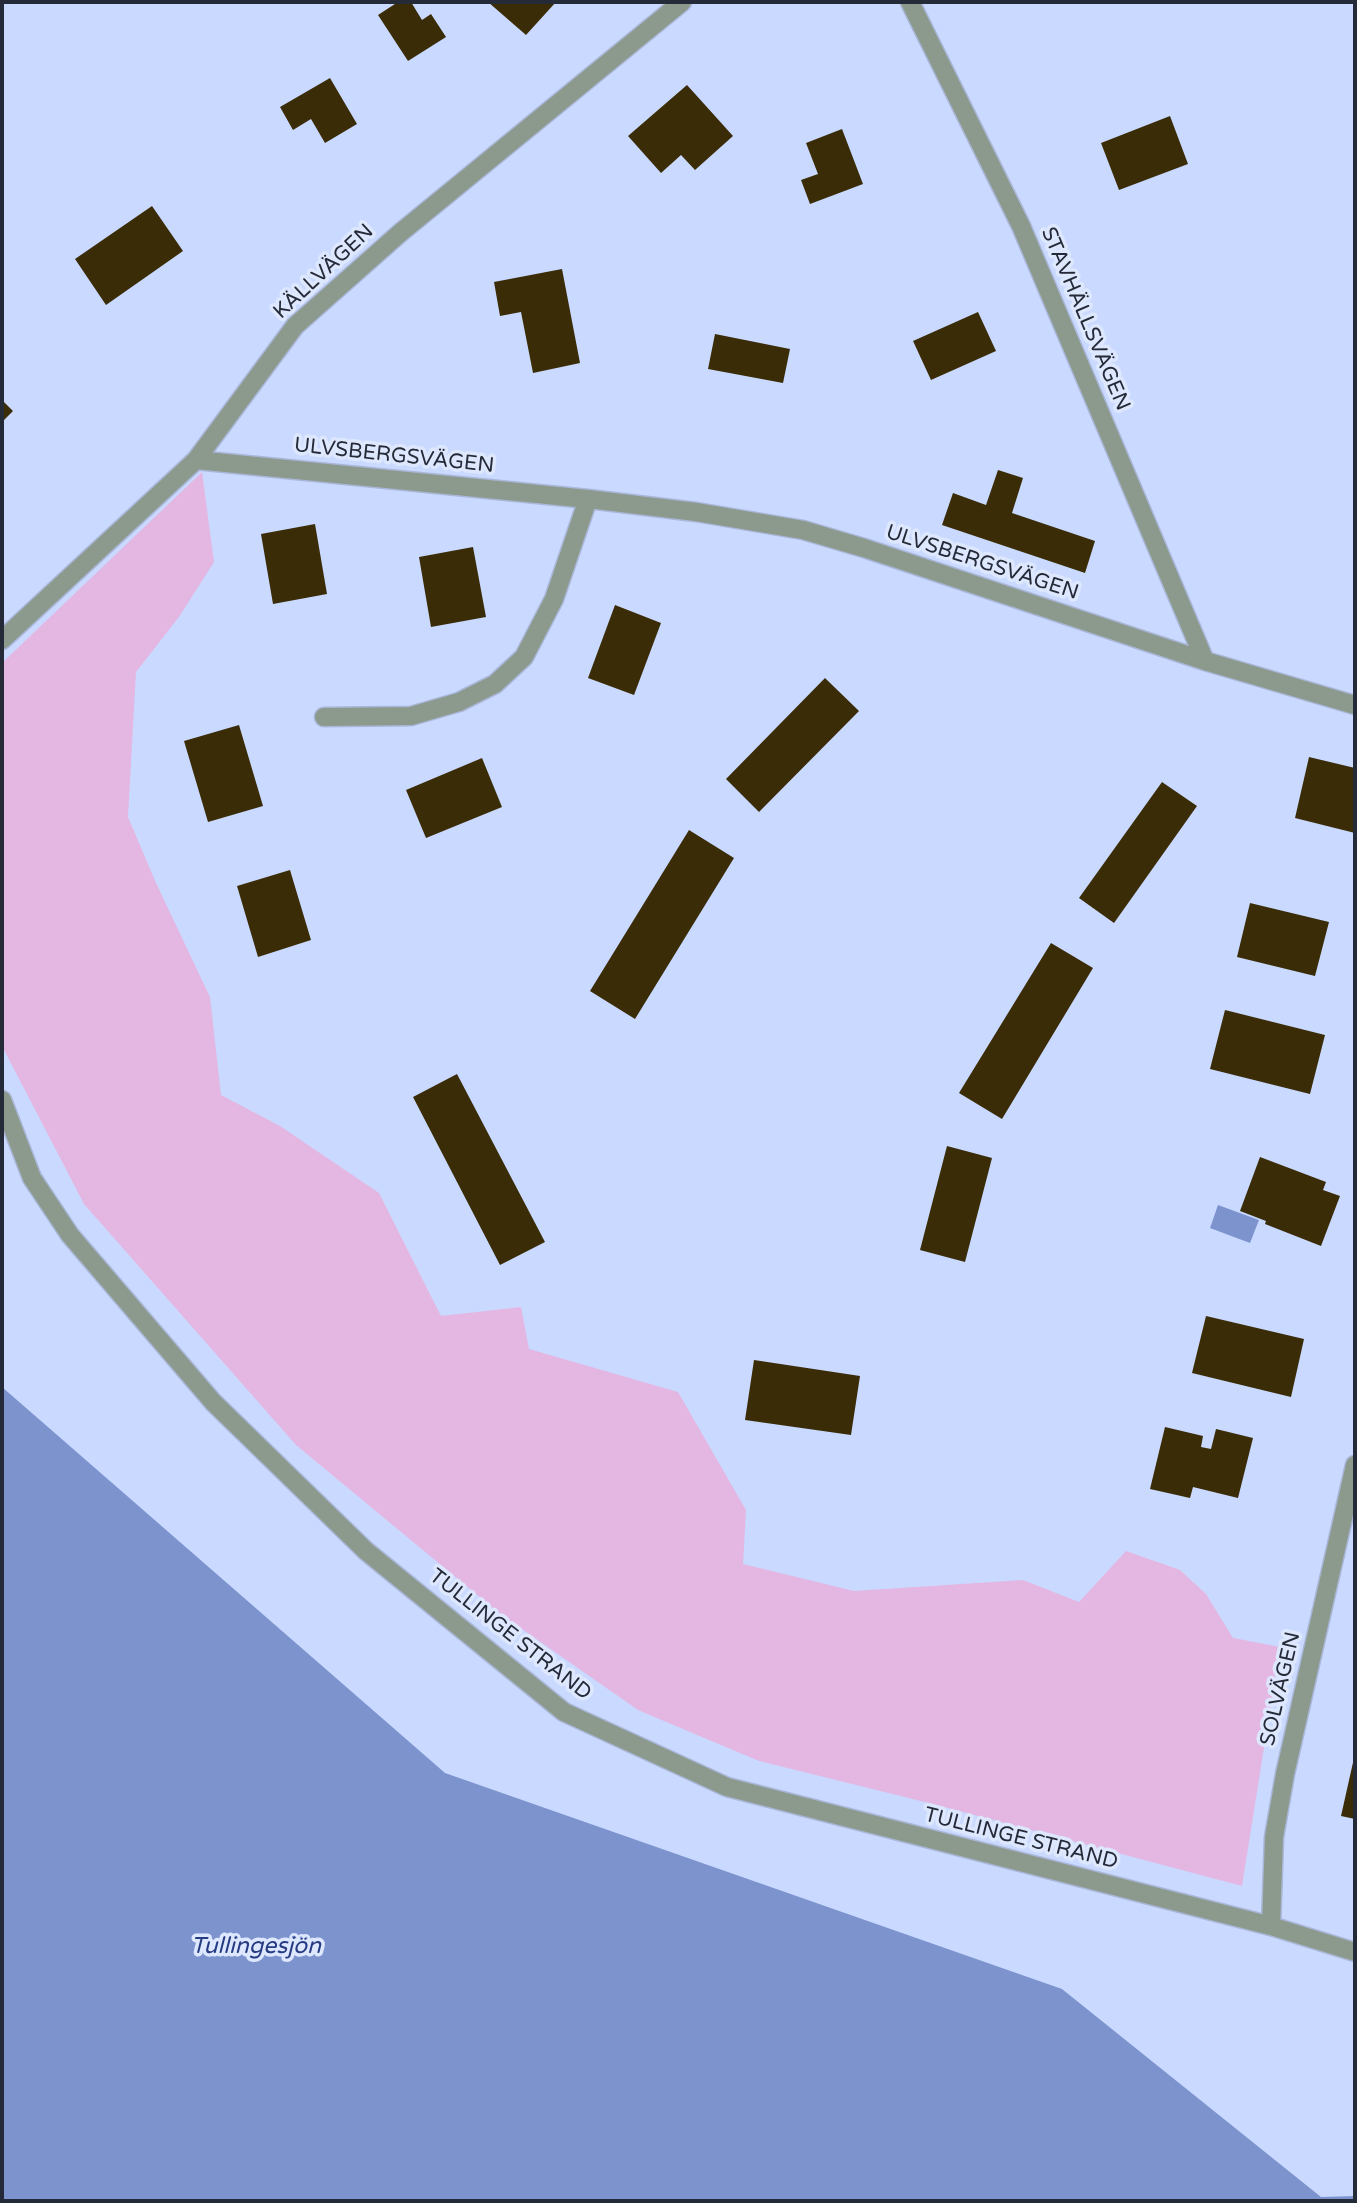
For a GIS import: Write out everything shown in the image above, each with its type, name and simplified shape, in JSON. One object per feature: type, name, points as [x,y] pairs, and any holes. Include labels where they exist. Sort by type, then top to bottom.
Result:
[{"type":"street","name":"KÄLLVÄGEN","points":[[2,640],[196,460],[295,326],[400,233],[682,2]]},
{"type":"street","name":"STAVHÄLLSVÄGEN","points":[[910,2],[1021,226],[1205,661]]},
{"type":"street","name":"ULVSBERGSVÄGEN","points":[[196,460],[588,499],[696,512],[803,530],[1205,661],[1355,705]]},
{"type":"street","points":[[324,717],[411,716],[459,702],[495,684],[524,657],[554,599],[588,499]]},
{"type":"street","name":"TULLINGE STRAND","points":[[2,1100],[32,1178],[70,1235],[212,1402],[366,1551],[564,1712],[727,1787],[1271,1926],[1355,1952]]},
{"type":"street","name":"SOLVÄGEN","points":[[1271,1926],[1275,1837],[1285,1774],[1355,1465]]},
{"type":"shaded area","points":[[202,472],[214,562],[179,617],[136,672],[128,817],[210,997],[221,1095],[280,1126],[379,1193],[441,1316],[521,1307],[529,1349],[678,1392],[746,1510],[743,1564],[854,1591],[1023,1580],[1079,1602],[1126,1551],[1180,1570],[1206,1594],[1233,1638],[1280,1647],[1242,1886],[759,1761],[638,1710],[499,1613],[296,1445],[84,1204],[2,1046],[2,663]]},
{"type":"water","points":[[1218,1205],[1259,1220],[1250,1243],[1210,1228]]},
{"type":"water","name":"Tullingesjön","points":[[2,1387],[445,1773],[1062,1989],[1321,2197],[1355,2196],[1355,2201],[2,2201]]},
{"type":"building","points":[[398,2],[411,2],[422,20],[431,14],[446,37],[408,61],[378,15]]},
{"type":"building","points":[[488,2],[556,2],[526,35]]},
{"type":"building","points":[[330,78],[357,124],[325,143],[311,119],[293,130],[280,107]]},
{"type":"building","points":[[687,85],[733,136],[695,170],[681,155],[661,173],[628,136]]},
{"type":"building","points":[[1170,116],[1188,164],[1119,190],[1101,143]]},
{"type":"building","points":[[842,129],[863,184],[810,204],[801,180],[818,174],[806,143]]},
{"type":"building","points":[[152,206],[183,251],[106,305],[75,259]]},
{"type":"building","points":[[562,269],[580,363],[533,373],[521,312],[500,316],[494,282]]},
{"type":"building","points":[[978,312],[996,351],[931,380],[913,341]]},
{"type":"building","points":[[715,334],[790,349],[783,383],[708,369]]},
{"type":"building","points":[[2,400],[13,411],[2,422]]},
{"type":"building","points":[[998,470],[1023,478],[1012,513],[1095,541],[1085,573],[942,525],[953,493],[986,505]]},
{"type":"building","points":[[315,524],[327,594],[273,604],[261,534]]},
{"type":"building","points":[[473,547],[486,617],[431,627],[419,557]]},
{"type":"building","points":[[615,605],[661,623],[634,695],[588,678]]},
{"type":"building","points":[[825,678],[859,711],[759,812],[726,779]]},
{"type":"building","points":[[239,725],[263,806],[208,822],[184,741]]},
{"type":"building","points":[[1309,757],[1355,768],[1355,833],[1295,818]]},
{"type":"building","points":[[482,758],[502,807],[426,838],[406,790]]},
{"type":"building","points":[[1162,782],[1197,806],[1114,923],[1079,898]]},
{"type":"building","points":[[689,830],[734,858],[635,1019],[590,991]]},
{"type":"building","points":[[290,870],[311,940],[258,957],[237,886]]},
{"type":"building","points":[[1250,903],[1329,922],[1315,976],[1237,957]]},
{"type":"building","points":[[1051,943],[1093,968],[1002,1119],[959,1093]]},
{"type":"building","points":[[1225,1010],[1325,1035],[1310,1094],[1210,1069]]},
{"type":"building","points":[[457,1074],[545,1242],[500,1265],[413,1097]]},
{"type":"building","points":[[947,1146],[992,1158],[965,1262],[920,1250]]},
{"type":"building","points":[[1260,1157],[1326,1182],[1323,1190],[1340,1196],[1321,1246],[1240,1211]]},
{"type":"building","points":[[1206,1316],[1304,1339],[1291,1397],[1192,1373]]},
{"type":"building","points":[[754,1360],[860,1376],[851,1435],[745,1420]]},
{"type":"building","points":[[1165,1427],[1203,1436],[1201,1447],[1211,1449],[1216,1429],[1253,1438],[1238,1498],[1193,1487],[1190,1498],[1150,1489]]},
{"type":"building","points":[[1355,1758],[1355,1819],[1341,1816]]}]
